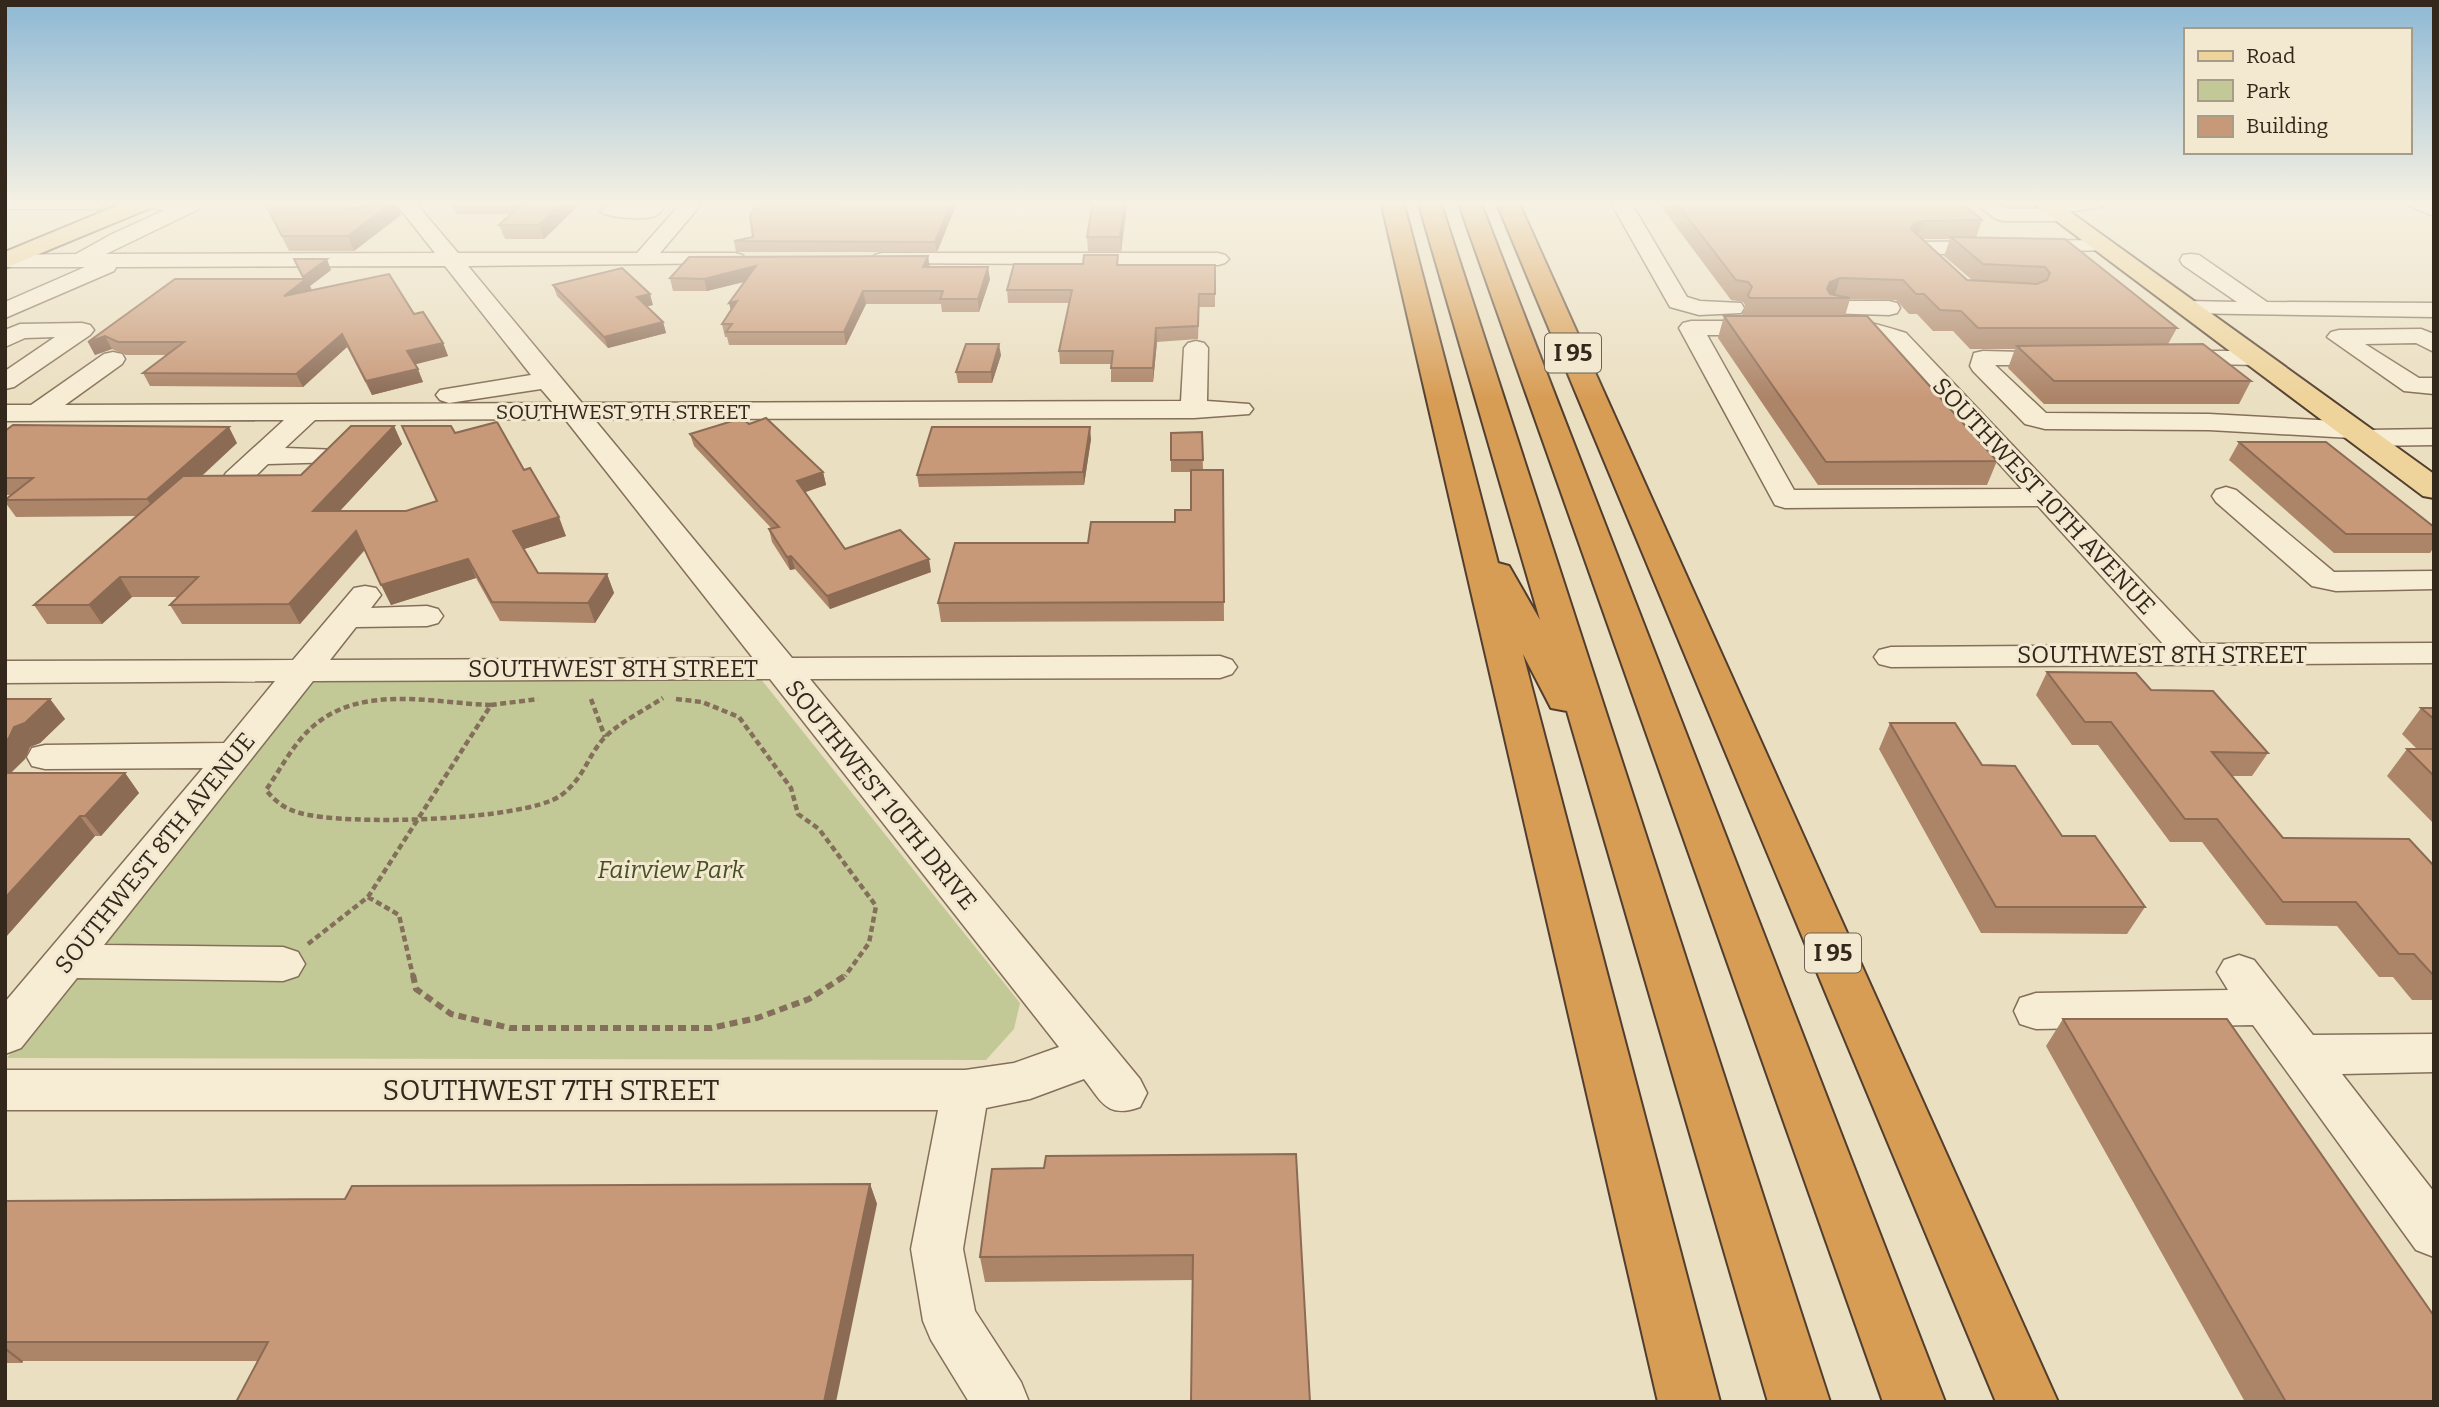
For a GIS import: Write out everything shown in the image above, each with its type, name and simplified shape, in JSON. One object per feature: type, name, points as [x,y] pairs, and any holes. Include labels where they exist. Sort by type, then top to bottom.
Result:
[{"type":"highway","points":[[1408,267],[1689,1402]]},
{"type":"highway","points":[[1449,267],[1798,1402]]},
{"type":"highway","points":[[1493,267],[1914,1402]]},
{"type":"highway","name":"I 95","points":[[1535,267],[2027,1402]]},
{"type":"highway","points":[[1471,524],[1606,775]]},
{"type":"main road","points":[[2131,267],[2434,489]]},
{"type":"street","points":[[5,311],[105,267]]},
{"type":"street","points":[[145,267],[139,271],[198,271],[204,267]]},
{"type":"street","points":[[269,267],[264,271],[331,270],[335,267]]},
{"type":"street","name":"SOUTHWEST 10TH DRIVE","points":[[456,267],[550,380],[1123,1093]]},
{"type":"street","points":[[1658,267],[1678,302],[1699,308],[1783,318],[1691,328],[1785,499],[2045,497]]},
{"type":"street","points":[[1938,267],[1958,284]]},
{"type":"street","points":[[2200,267],[2260,309]]},
{"type":"street","name":"SOUTHWEST 10TH AVENUE","points":[[1889,308],[1810,318],[1867,328],[1898,338],[2191,654]]},
{"type":"street","points":[[2187,308],[2434,310]]},
{"type":"street","points":[[5,340],[20,331],[82,330],[5,382]]},
{"type":"street","points":[[2423,386],[2339,337],[2421,336],[2434,345]]},
{"type":"street","points":[[1195,410],[1196,348]]},
{"type":"street","points":[[2080,358],[1983,358],[1982,366],[2034,418],[2045,421],[2208,422],[2434,437]]},
{"type":"street","points":[[2149,358],[2256,358]]},
{"type":"street","points":[[15,415],[113,359]]},
{"type":"street","points":[[431,412],[449,395],[550,380]]},
{"type":"street","points":[[2423,386],[2407,395],[2434,429]]},
{"type":"street","name":"SOUTHWEST 9TH STREET","points":[[15,415],[1240,409]]},
{"type":"street","points":[[236,479],[307,413]]},
{"type":"street","points":[[260,456],[330,456]]},
{"type":"street","points":[[2226,496],[2323,579],[2336,582],[2434,580]]},
{"type":"street","name":"SOUTHWEST 8TH AVENUE","points":[[5,1035],[356,606],[427,617]]},
{"type":"street","name":"SOUTHWEST 8TH STREET","points":[[1891,657],[2434,653]]},
{"type":"street","name":"SOUTHWEST 8TH STREET","points":[[5,671],[1220,667]]},
{"type":"street","points":[[45,757],[236,755]]},
{"type":"street","points":[[66,961],[283,964]]},
{"type":"street","points":[[2036,1011],[2252,989],[2434,1233]]},
{"type":"street","name":"SOUTHWEST 7TH STREET","points":[[5,1090],[965,1090],[1023,1083],[1073,1064],[1090,1053]]},
{"type":"street","points":[[2301,1055],[2434,1053]]},
{"type":"street","points":[[965,1090],[937,1249],[950,1321],[1001,1402]]},
{"type":"path","points":[[368,897],[399,915],[416,989],[451,1014],[510,1028],[711,1028],[757,1018],[809,999],[843,979],[869,943],[876,906],[819,829],[798,814],[791,788],[739,717],[702,702],[651,698]]},
{"type":"path","points":[[549,699],[471,706],[452,701],[374,700],[348,706],[325,716],[309,730],[266,790],[277,804],[299,813],[327,819],[495,815],[519,811],[558,797],[581,777],[605,737],[663,698]]},
{"type":"path","points":[[577,699],[603,699]]},
{"type":"path","points":[[590,699],[605,737]]},
{"type":"path","points":[[283,964],[368,897],[491,705]]},
{"type":"green space","name":"Fairview Park","points":[[760,678],[1020,1003],[1014,1029],[986,1060],[7,1058],[315,681]]},
{"type":"building","points":[[298,267],[317,267],[303,277]]},
{"type":"building","points":[[680,267],[753,267],[704,279],[670,278]]},
{"type":"building","points":[[756,267],[988,267],[978,299],[940,299],[943,291],[863,291],[844,332],[726,332],[732,324],[722,324],[737,301],[729,303]]},
{"type":"building","points":[[1013,267],[1215,267],[1215,294],[1199,294],[1198,326],[1156,328],[1153,368],[1111,368],[1113,351],[1059,351],[1072,290],[1007,290]]},
{"type":"building","points":[[1726,267],[1952,267],[1967,280],[2037,284],[2047,280],[2050,273],[2045,267],[2038,267],[2100,267],[2177,328],[1978,328],[1961,311],[1940,310],[1924,294],[1916,294],[1903,280],[1840,278],[1830,282],[1827,289],[1830,294],[1850,298],[1750,298],[1748,295],[1752,287],[1748,282],[1736,280]]},
{"type":"building","points":[[622,268],[650,294],[637,297],[663,322],[604,337],[553,285]]},
{"type":"building","points":[[389,274],[414,314],[423,312],[443,343],[407,351],[418,369],[366,381],[342,334],[296,374],[143,373],[184,342],[118,342],[105,336],[88,342],[175,279],[306,279],[284,296]]},
{"type":"building","points":[[1724,316],[1867,316],[1997,461],[1826,462]]},
{"type":"building","points":[[966,344],[999,344],[991,372],[956,372]]},
{"type":"building","points":[[2203,344],[2251,381],[2054,381],[2017,346]]},
{"type":"building","points":[[742,418],[749,424],[766,418],[823,472],[797,481],[845,549],[900,530],[929,559],[827,596],[791,556],[787,557],[769,529],[779,527],[690,434]]},
{"type":"building","points":[[497,422],[524,470],[530,468],[559,517],[513,531],[538,573],[607,574],[588,603],[492,602],[468,559],[381,585],[356,531],[289,604],[170,605],[198,577],[120,577],[89,605],[34,605],[183,476],[301,475],[351,426],[394,426],[313,511],[406,511],[437,501],[402,426],[451,426],[455,433]]},
{"type":"building","points":[[13,425],[229,427],[147,499],[5,500],[33,478],[5,478],[5,431]]},
{"type":"building","points":[[932,427],[1090,427],[1083,472],[917,475]]},
{"type":"building","points":[[1202,432],[1203,460],[1171,460],[1171,433]]},
{"type":"building","points":[[2239,442],[2326,442],[2434,527],[2434,534],[2346,534]]},
{"type":"building","points":[[1191,470],[1223,470],[1224,602],[938,603],[955,543],[1088,543],[1091,522],[1175,522],[1175,510],[1191,510]]},
{"type":"building","points":[[2047,672],[2136,673],[2151,690],[2213,691],[2268,753],[2212,752],[2283,838],[2409,839],[2434,866],[2434,976],[2414,954],[2399,954],[2356,902],[2283,902],[2217,819],[2185,819],[2111,722],[2085,722]]},
{"type":"building","points":[[5,699],[50,699],[25,723],[14,727],[5,742]]},
{"type":"building","points":[[2421,708],[2434,708],[2434,719]]},
{"type":"building","points":[[1890,723],[1955,723],[1982,765],[2015,766],[2062,836],[2095,836],[2145,907],[1996,907]]},
{"type":"building","points":[[2407,749],[2434,749],[2434,776]]},
{"type":"building","points":[[5,773],[125,773],[85,816],[80,816],[5,898]]},
{"type":"building","points":[[2063,1019],[2227,1019],[2434,1316],[2434,1402],[2286,1402]]},
{"type":"building","points":[[1296,1154],[1310,1402],[1191,1402],[1193,1255],[980,1257],[992,1169],[1044,1168],[1046,1156]]},
{"type":"building","points":[[870,1184],[824,1402],[236,1402],[268,1342],[5,1342],[5,1201],[345,1199],[352,1186]]}]
